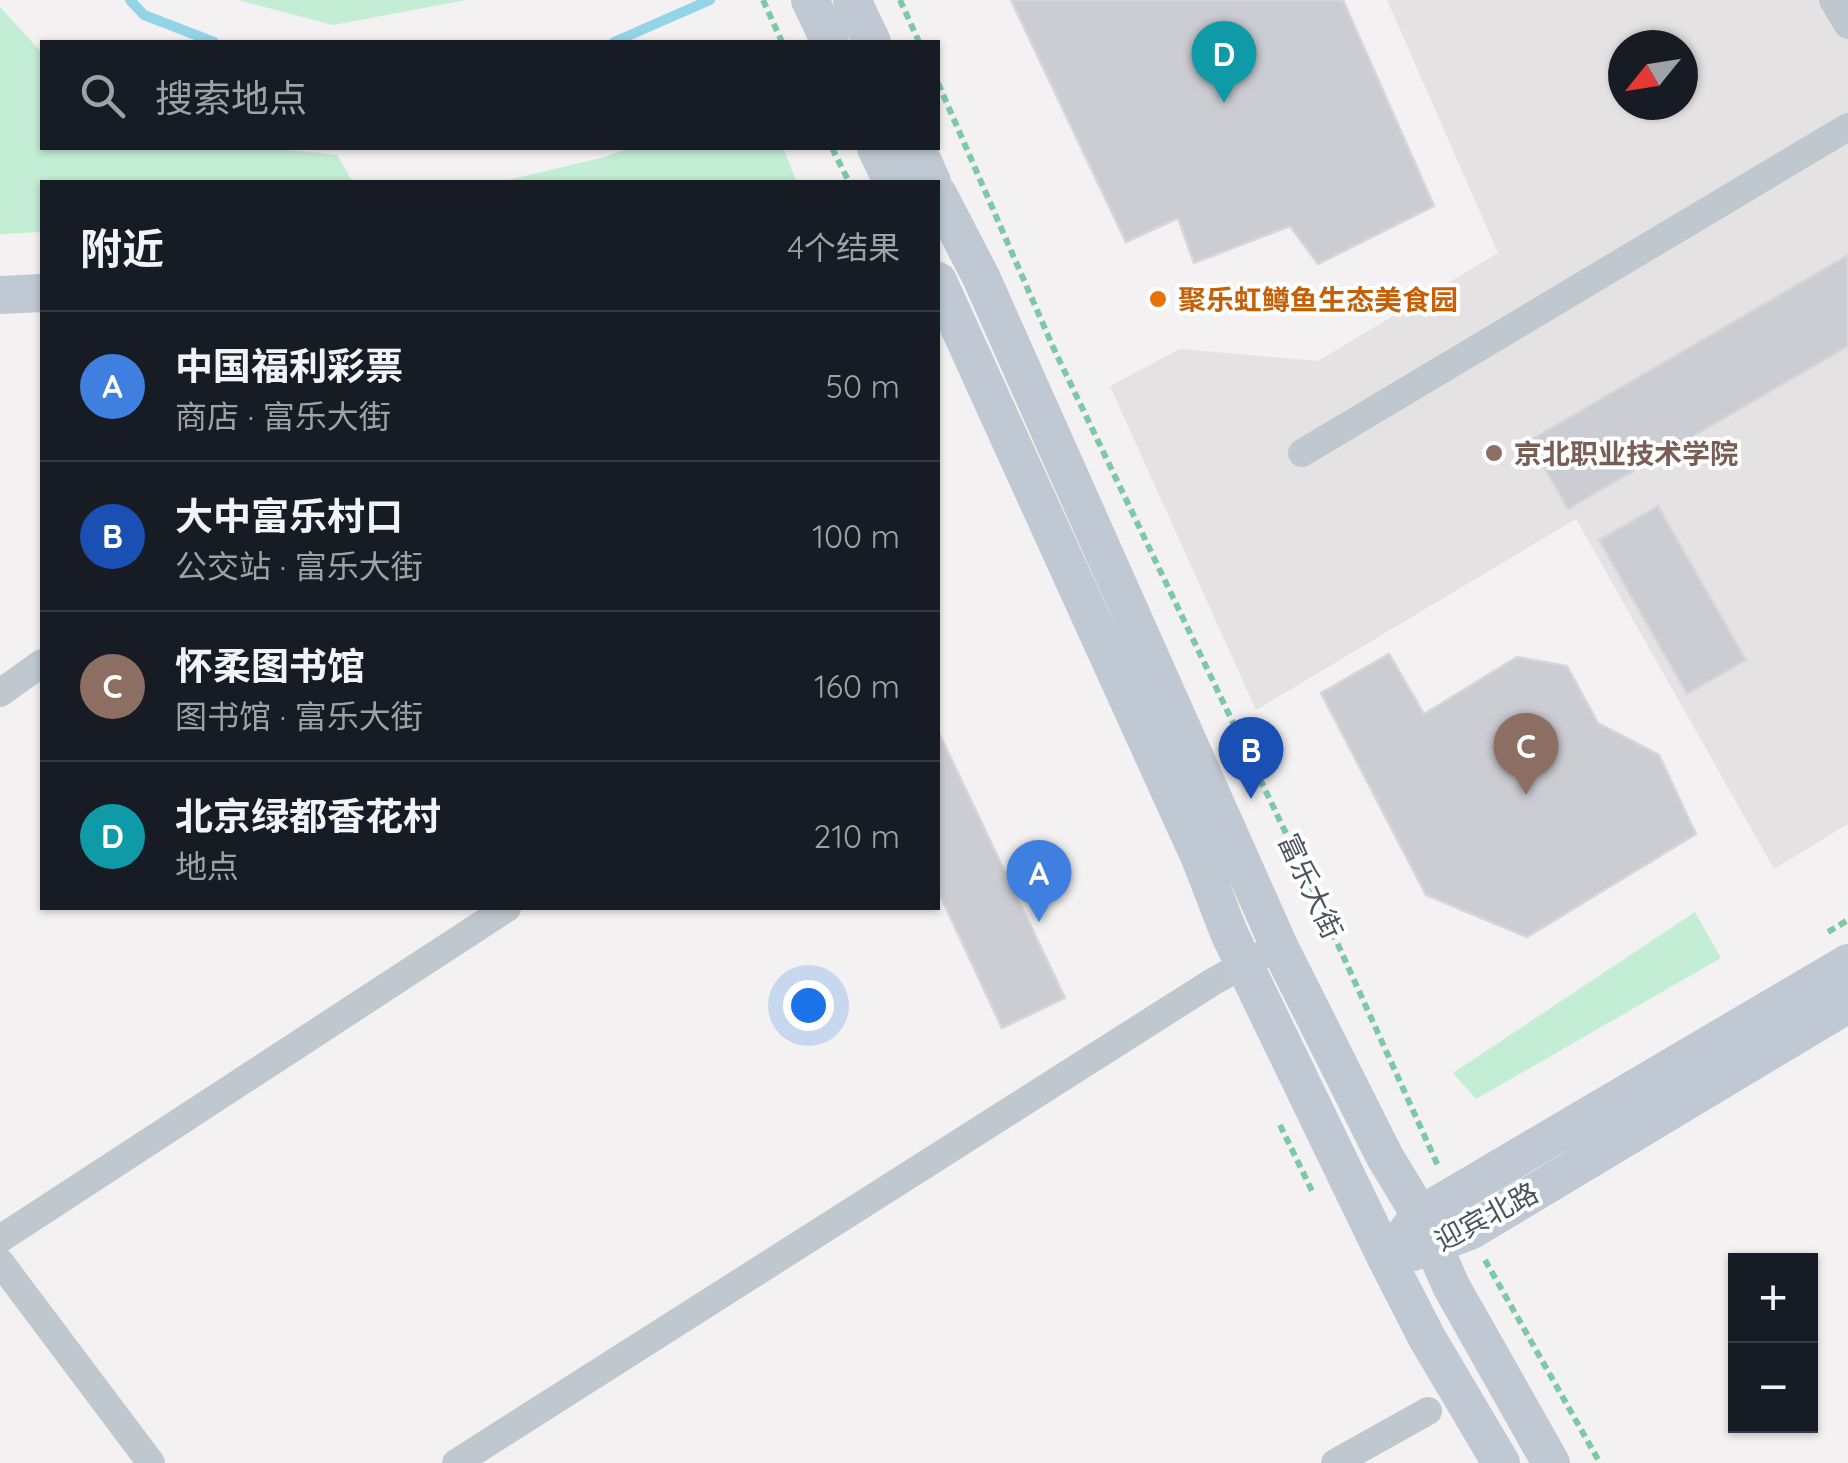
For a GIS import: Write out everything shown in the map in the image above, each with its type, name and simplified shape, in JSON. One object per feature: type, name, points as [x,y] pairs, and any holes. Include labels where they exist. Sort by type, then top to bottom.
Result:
[{"type":"main road","points":[[810,0],[829,40]]},
{"type":"main road","points":[[852,0],[871,40]]},
{"type":"main road","points":[[877,150],[891,180]]},
{"type":"main road","points":[[918,150],[931,180]]},
{"type":"main road","name":"富乐大街","points":[[940,198],[981,278],[1279,946],[1385,1157],[1427,1231],[1468,1319],[1551,1463]]},
{"type":"main road","points":[[940,282],[981,278]]},
{"type":"main road","points":[[940,286],[1245,963],[1386,1258],[1427,1338],[1500,1463]]},
{"type":"main road","points":[[0,296],[40,293]]},
{"type":"main road","name":"迎宾北路","points":[[1386,1258],[1427,1231],[1454,1195],[1848,963]]},
{"type":"main road","name":"迎宾北路","points":[[1427,1231],[1470,1230],[1848,1004]]},
{"type":"street","points":[[1833,0],[1848,26]]},
{"type":"street","points":[[1302,453],[1848,127]]},
{"type":"street","points":[[0,693],[40,664]]},
{"type":"street","points":[[0,1239],[504,910]]},
{"type":"street","points":[[456,1463],[1245,963],[1279,946]]},
{"type":"street","points":[[0,1262],[151,1463]]},
{"type":"street","points":[[1335,1463],[1428,1411]]},
{"type":"path","points":[[763,0],[781,40]]},
{"type":"path","points":[[900,0],[918,40]]},
{"type":"path","name":"富乐大街","points":[[940,88],[1054,347],[1454,1195]]},
{"type":"path","points":[[833,150],[848,180]]},
{"type":"path","points":[[1470,1230],[1600,1463]]},
{"type":"shaded area","name":"京北职业技术学院","points":[[1387,0],[1848,0],[1848,824],[1774,869],[1576,519],[1256,710],[1110,386],[1180,349],[1318,361],[1498,253]]},
{"type":"green space","points":[[238,0],[466,0],[333,25]]},
{"type":"green space","points":[[0,7],[40,51],[40,150],[289,150],[337,155],[352,180],[40,180],[40,232],[0,234]]},
{"type":"green space","points":[[624,150],[784,150],[796,180],[507,180]]},
{"type":"green space","points":[[1695,912],[1721,958],[1476,1099],[1453,1073]]},
{"type":"building","points":[[1011,0],[1343,0],[1434,206],[1318,264],[1290,226],[1194,263],[1178,218],[1126,242]]},
{"type":"building","points":[[1848,255],[1848,346],[1568,509],[1529,441]]},
{"type":"building","points":[[1658,506],[1746,660],[1687,694],[1599,540]]},
{"type":"building","points":[[1389,654],[1424,714],[1517,657],[1567,666],[1598,723],[1659,755],[1696,834],[1527,937],[1426,895],[1321,693]]},
{"type":"building","points":[[940,735],[1065,998],[1002,1028],[940,895]]},
{"type":"waterway","points":[[130,0],[144,15],[209,40]]},
{"type":"waterway","points":[[619,40],[710,0]]},
{"type":"place","name":"北京绿都香花村","points":[[1224,103]]},
{"type":"place","name":"聚乐虹鳟鱼生态美食园","points":[[1158,299]]},
{"type":"place","name":"京北职业技术学院","points":[[1494,453]]},
{"type":"place","name":"怀柔图书馆","points":[[1526,795]]},
{"type":"place","name":"大中富乐村口","points":[[1251,799]]},
{"type":"place","name":"中国福利彩票","points":[[1039,922]]}]
